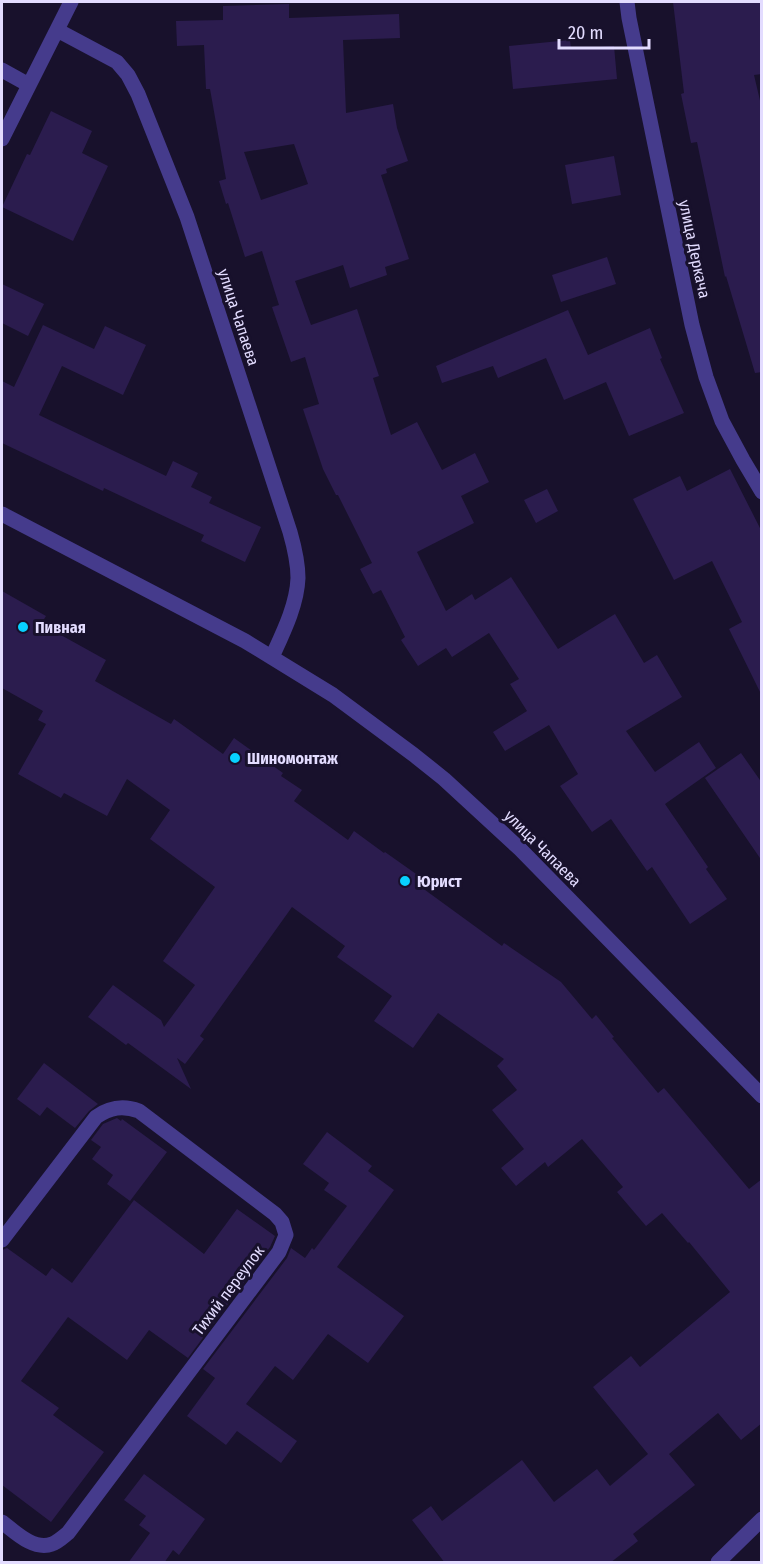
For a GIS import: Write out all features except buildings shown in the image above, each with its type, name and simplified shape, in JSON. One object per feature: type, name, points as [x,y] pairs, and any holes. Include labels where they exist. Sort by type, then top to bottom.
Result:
[{"type":"street","points":[[2,139],[71,2]]},
{"type":"street","name":"улица Деркача","points":[[627,2],[692,325],[706,377],[722,421],[762,492]]},
{"type":"street","name":"улица Чапаева","points":[[57,30],[117,62],[128,75],[138,94],[187,217],[296,555],[298,578],[294,601],[272,657]]},
{"type":"street","points":[[2,70],[29,85]]},
{"type":"street","name":"улица Чапаева","points":[[2,514],[245,641],[333,695],[414,755],[452,786],[520,849],[762,1096]]},
{"type":"street","name":"Тихий переулок","points":[[2,1240],[96,1117],[116,1107],[139,1110],[275,1214],[282,1222],[286,1235],[279,1252],[68,1533],[51,1545],[44,1546],[34,1544],[2,1522]]},
{"type":"street","points":[[718,1563],[762,1519]]},
{"type":"place","name":"Пивная","points":[[23,627]]},
{"type":"place","name":"Шиномонтаж","points":[[235,758]]},
{"type":"place","name":"Юрист","points":[[405,881]]}]
